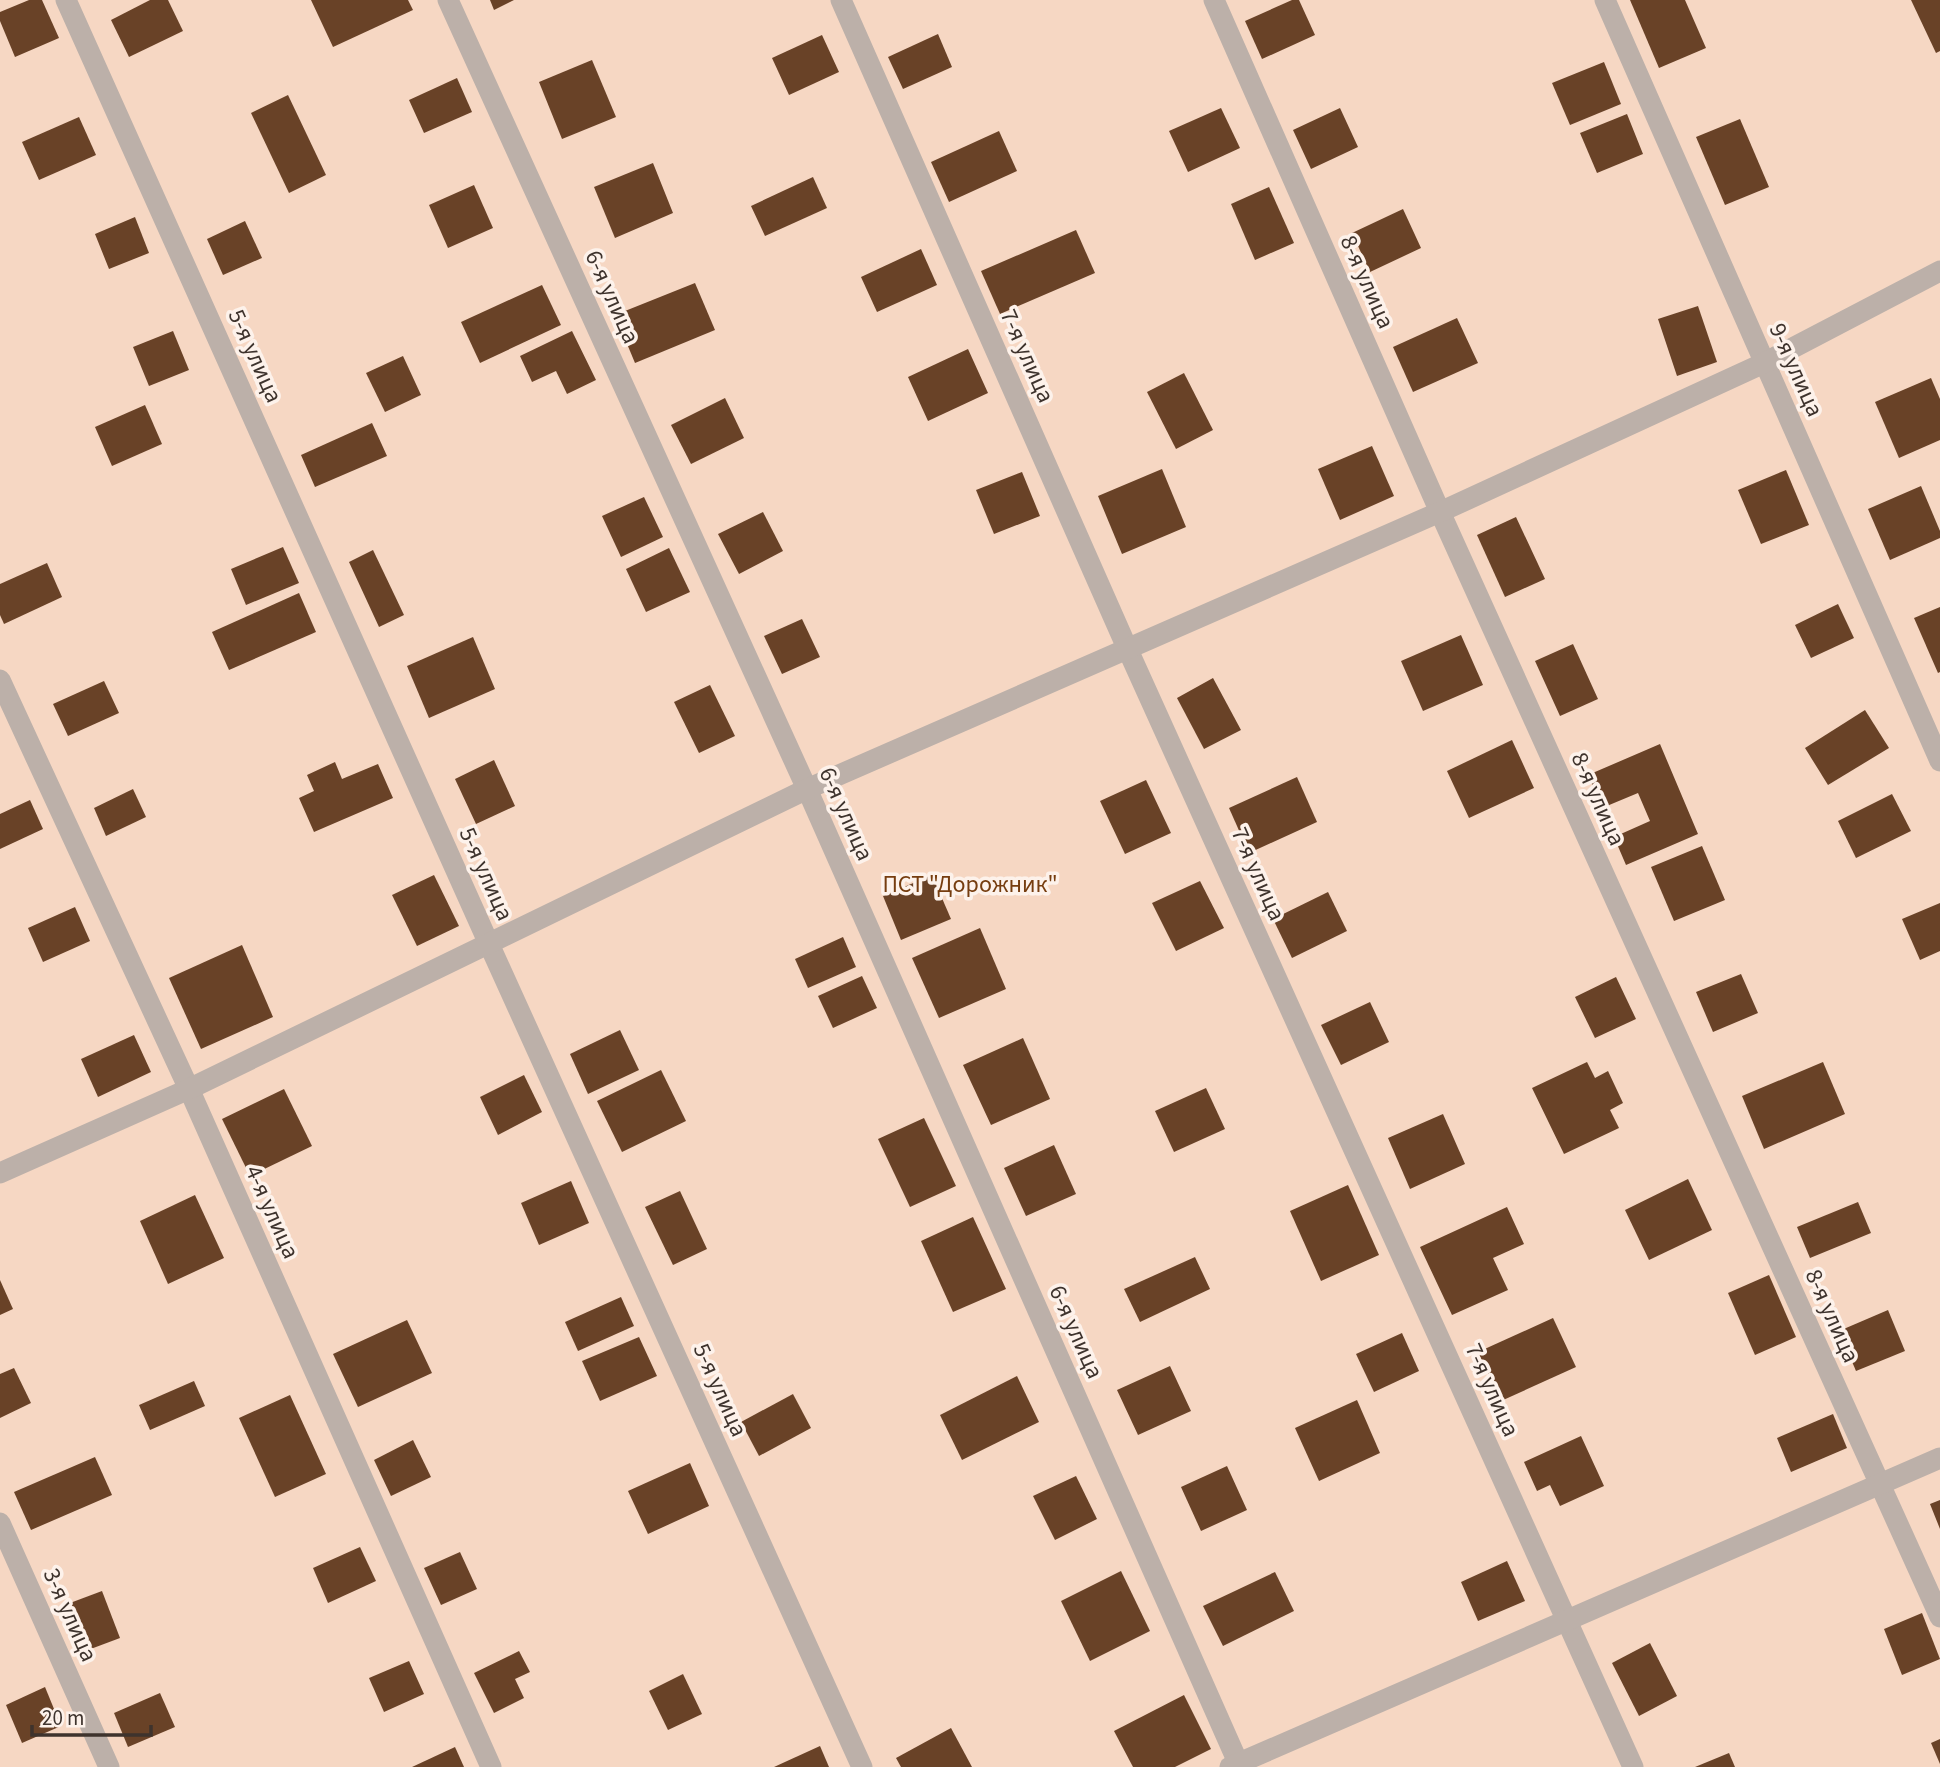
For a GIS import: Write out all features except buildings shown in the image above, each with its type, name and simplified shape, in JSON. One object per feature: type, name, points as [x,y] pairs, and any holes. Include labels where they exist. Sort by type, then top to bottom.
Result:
[{"type":"street","name":"5-я улица","points":[[66,0],[862,1767]]},
{"type":"street","name":"6-я улица","points":[[448,0],[807,789],[1236,1766]]},
{"type":"street","name":"7-я улица","points":[[841,0],[1128,650],[1633,1767]]},
{"type":"street","name":"8-я улица","points":[[1213,0],[1440,512],[1940,1617]]},
{"type":"street","name":"9-я улица","points":[[1605,0],[1940,761]]},
{"type":"street","points":[[0,1173],[189,1089],[807,789],[1440,512],[1764,363],[1940,271]]},
{"type":"street","name":"4-я улица","points":[[0,680],[189,1089],[491,1767]]},
{"type":"street","points":[[1236,1766],[1940,1458]]},
{"type":"street","name":"3-я улица","points":[[0,1522],[109,1767]]},
{"type":"green space","name":"ПСТ \"Дорожник\"","points":[[0,0],[1940,0],[1940,1767],[0,1767]]}]
